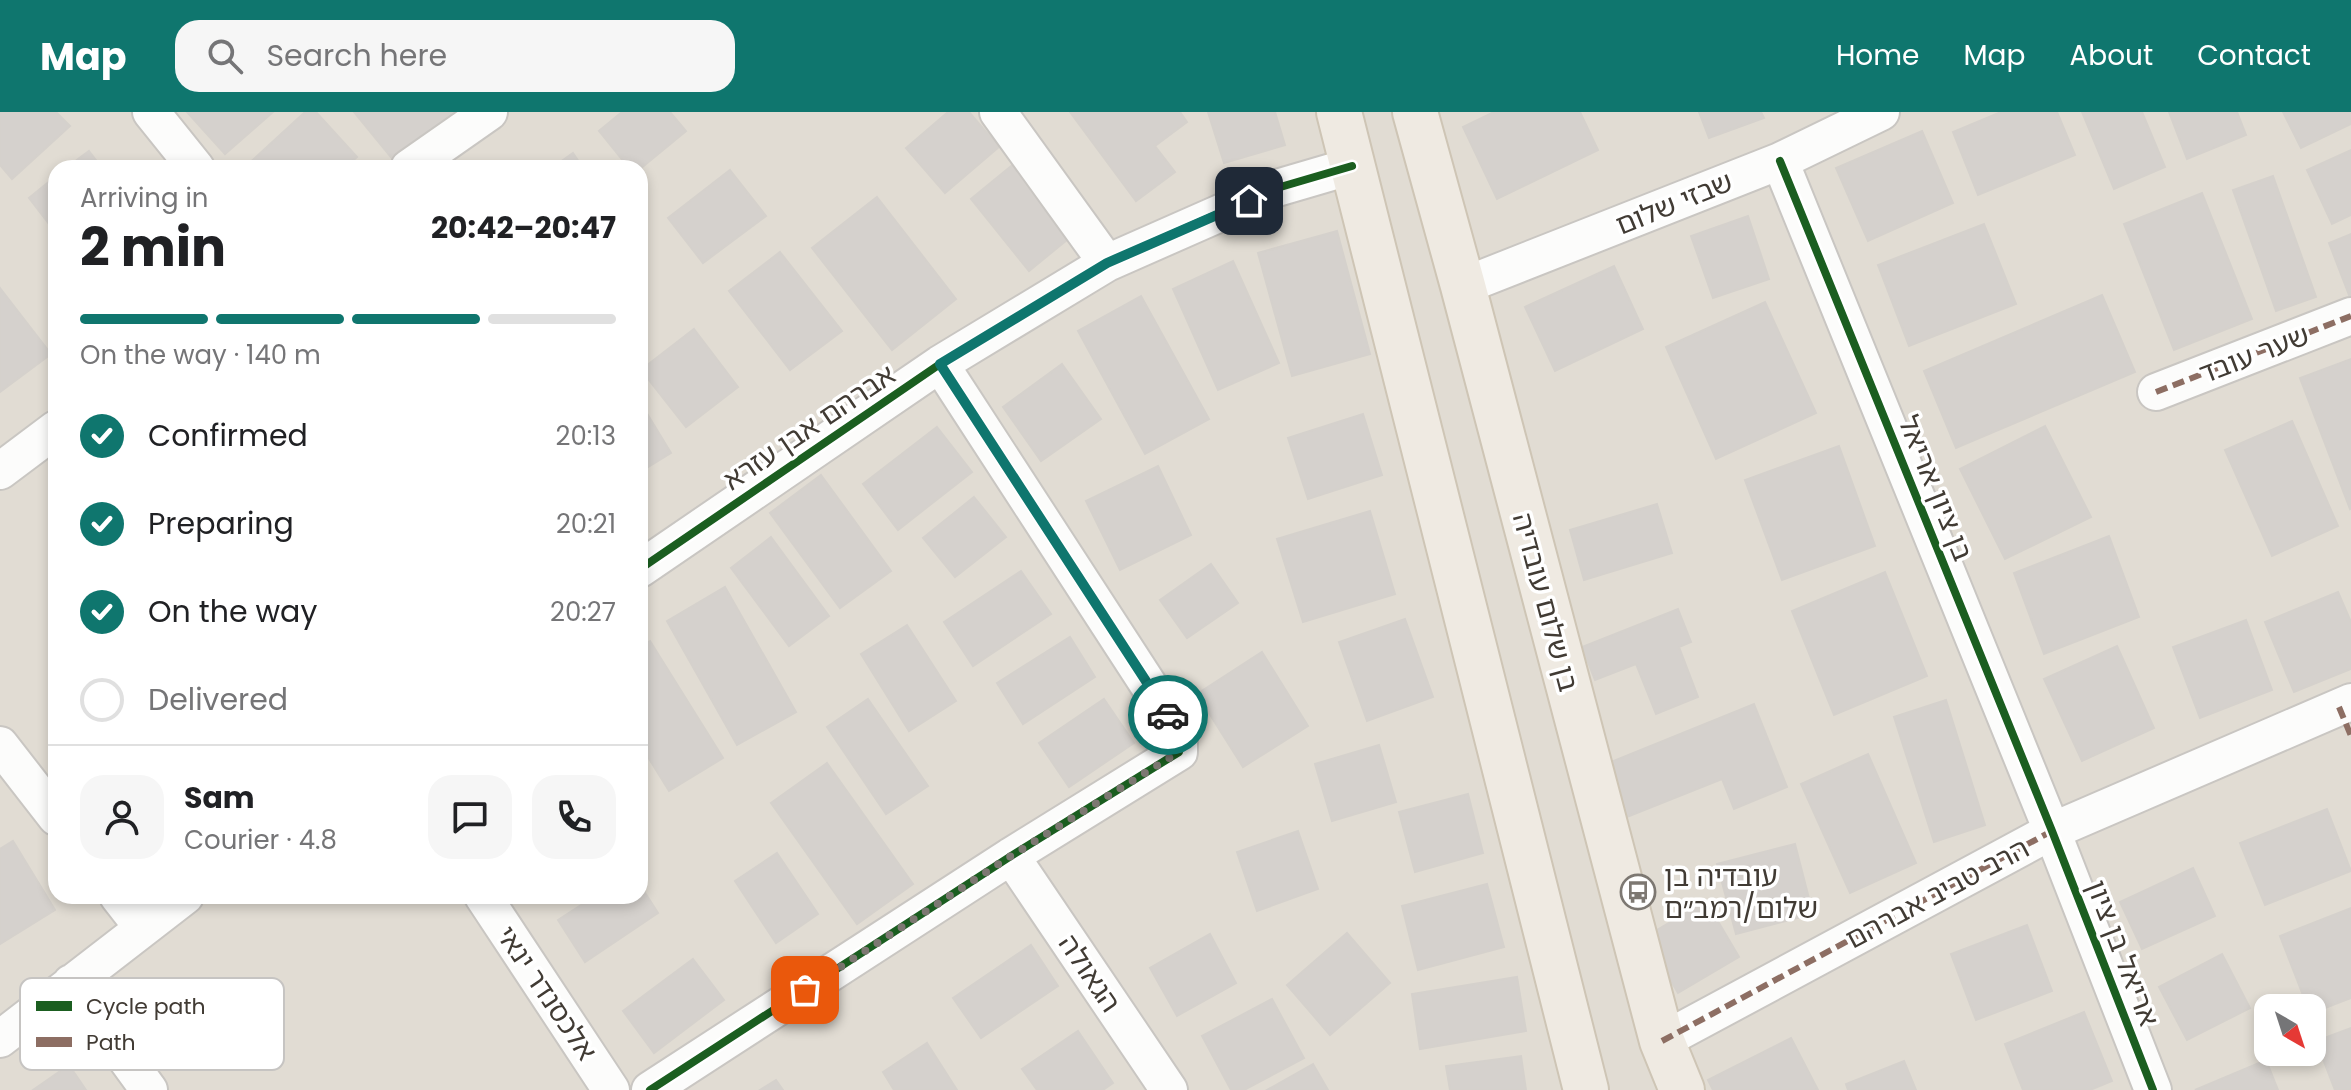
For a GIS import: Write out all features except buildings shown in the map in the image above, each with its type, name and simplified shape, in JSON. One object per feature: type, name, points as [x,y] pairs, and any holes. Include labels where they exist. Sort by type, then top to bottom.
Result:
[{"type":"main road","points":[[1339,112],[1586,1090]]},
{"type":"main road","name":"בן שלום עובדיה","points":[[1415,112],[1662,1041],[1682,1090]]},
{"type":"street","points":[[151,112],[190,160]]},
{"type":"street","points":[[420,160],[489,112]]},
{"type":"street","points":[[998,112],[1107,263]]},
{"type":"street","name":"שבזי שלום","points":[[1463,286],[1780,161],[1881,112]]},
{"type":"street","name":"בן ציון אריאל","points":[[1780,161],[2052,831]]},
{"type":"street","name":"אברהם אבן עזרא","points":[[648,564],[940,364],[1107,263],[1277,188],[1352,166]]},
{"type":"street","name":"שער עובד","points":[[2156,392],[2351,316]]},
{"type":"street","points":[[650,1090],[1011,856],[1179,752],[1179,732],[940,364]]},
{"type":"street","points":[[0,471],[48,435]]},
{"type":"street","name":"הרב טביב אברהם","points":[[1662,1041],[2052,831],[2347,715]]},
{"type":"street","points":[[0,745],[48,807]]},
{"type":"street","name":"אריאל בן ציון","points":[[2052,831],[2153,1090]]},
{"type":"street","name":"הגאולה","points":[[1011,856],[1169,1090]]},
{"type":"street","points":[[124,904],[143,928]]},
{"type":"street","points":[[78,978],[174,904]]},
{"type":"street","name":"אלכסנדר ינאי","points":[[488,904],[611,1090]]},
{"type":"street","points":[[0,1039],[20,1023]]},
{"type":"street","points":[[134,1070],[149,1090]]},
{"type":"shaded area","points":[[0,112],[2351,112],[2351,1090],[0,1090]]},
{"type":"marked path","points":[[2156,392],[2351,316]]},
{"type":"marked path","points":[[2339,707],[2351,736]]},
{"type":"marked path","points":[[1662,1041],[2052,831]]},
{"type":"cycle path","points":[[1780,161],[2052,831],[2153,1090]]},
{"type":"cycle path","points":[[648,564],[940,364],[1107,263],[1277,188],[1352,166]]},
{"type":"cycle path","points":[[650,1090],[1011,856],[1179,752],[1179,732],[940,364]]},
{"type":"way so far","points":[[805,990],[1011,856],[1179,752],[1179,732],[1168,715]]},
{"type":"place","name":"עובדיה בן שלום/רמב״ם","points":[[1638,892]]},
{"type":"route","points":[[1168,715],[940,364],[1107,263],[1249,201]]}]
